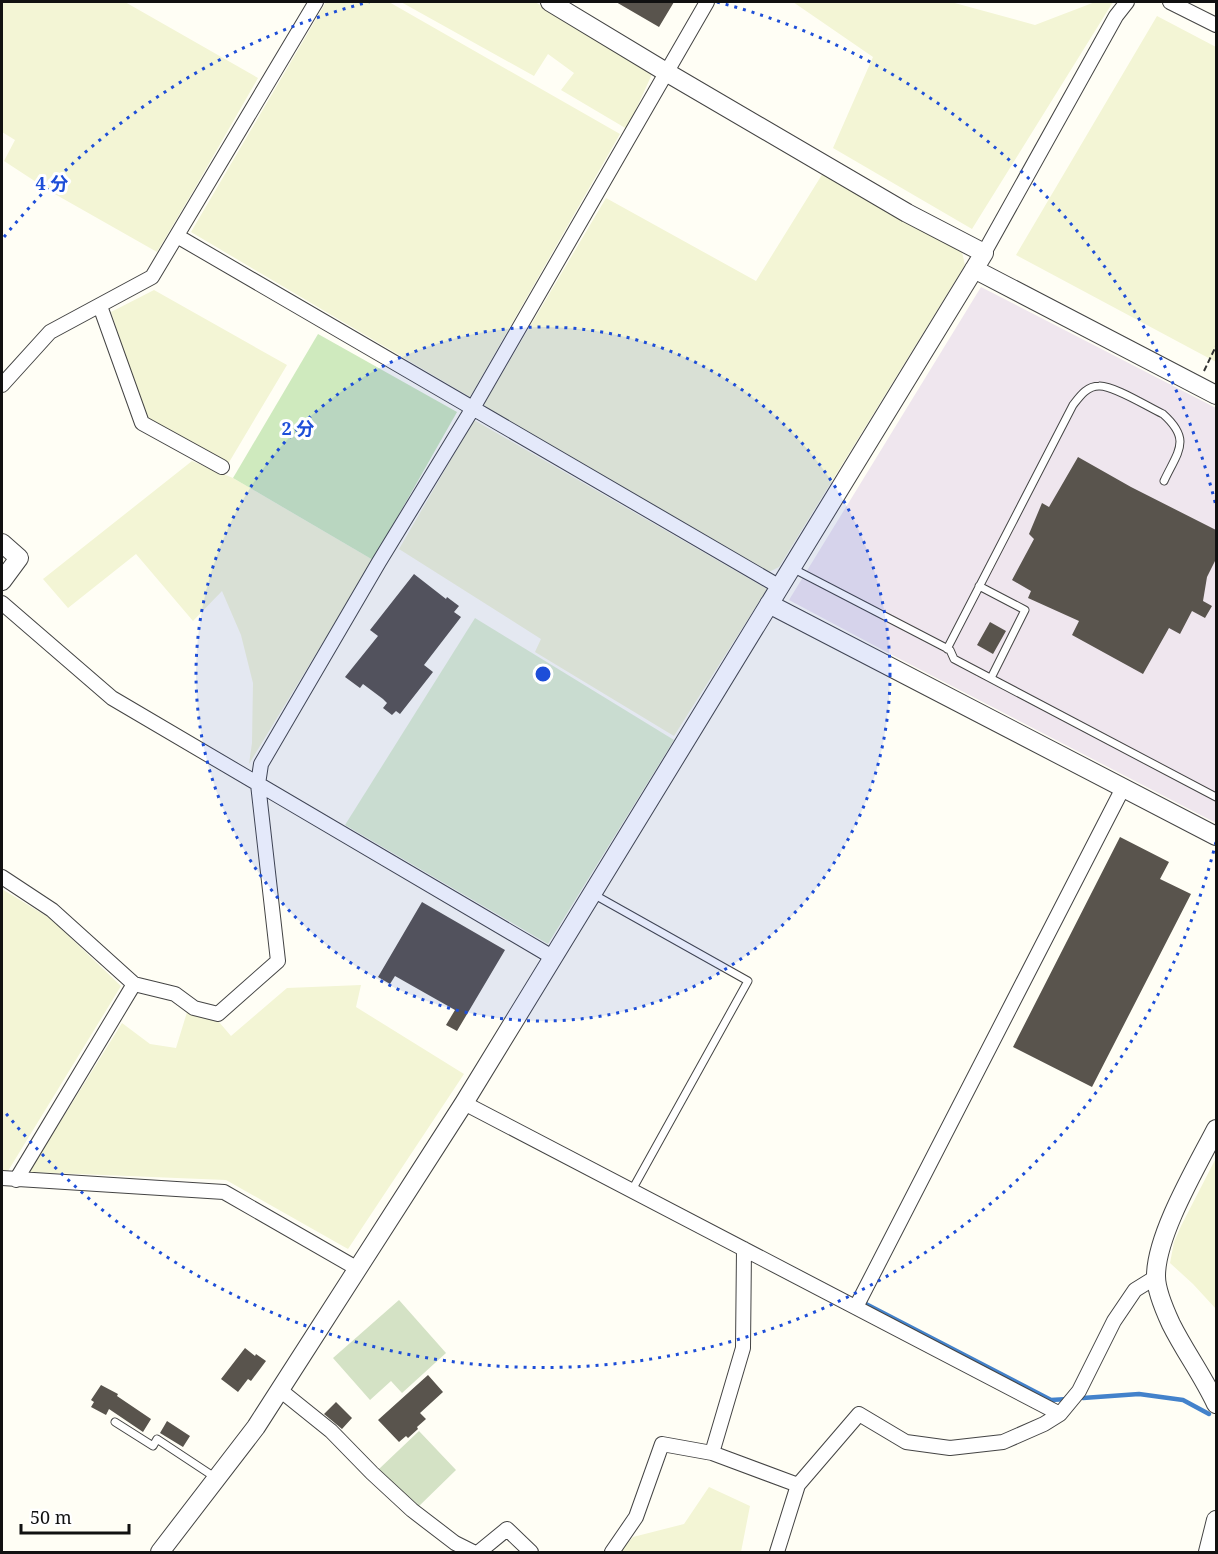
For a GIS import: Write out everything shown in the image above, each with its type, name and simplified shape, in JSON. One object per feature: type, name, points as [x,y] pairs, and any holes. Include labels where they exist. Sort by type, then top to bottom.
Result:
[{"type":"street","points":[[2,385],[50,333],[152,277],[316,2]]},
{"type":"street","points":[[550,2],[907,213],[984,253]]},
{"type":"street","points":[[2,877],[52,910],[134,984],[175,994],[194,1008],[218,1014],[278,961],[258,784],[261,764],[472,408],[707,2]]},
{"type":"street","points":[[160,1552],[256,1427],[464,1103],[984,253],[1116,16],[1127,2]]},
{"type":"street","points":[[1170,2],[1216,25]]},
{"type":"street","points":[[177,236],[780,587]]},
{"type":"street","points":[[974,269],[1216,395]]},
{"type":"street","points":[[100,306],[142,423],[222,468]]},
{"type":"street","points":[[2,543],[19,558],[2,581]]},
{"type":"street","points":[[2,603],[112,698],[554,958]]},
{"type":"street","points":[[769,604],[1216,836]]},
{"type":"street","points":[[856,1307],[1123,788]]},
{"type":"street","points":[[134,984],[9,1179],[224,1192],[358,1269]]},
{"type":"street","points":[[464,1103],[1060,1414]]},
{"type":"street","points":[[1216,1129],[1175,1211],[1160,1248],[1156,1277],[1161,1300],[1170,1323],[1216,1404]]},
{"type":"street","points":[[712,1453],[742,1348],[744,1249]]},
{"type":"street","points":[[777,1552],[798,1485],[860,1414],[906,1442],[950,1448],[1003,1442],[1044,1424],[1060,1414],[1079,1391],[1114,1321],[1135,1290],[1156,1277]]},
{"type":"street","points":[[280,1390],[331,1431],[412,1510],[455,1543],[473,1552]]},
{"type":"street","points":[[612,1552],[636,1517],[662,1444],[712,1453],[798,1485]]},
{"type":"street","points":[[1208,1552],[1216,1520]]},
{"type":"street","points":[[479,1552],[507,1529],[531,1552]]},
{"type":"lane","points":[[947,649],[1073,405],[1087,389],[1097,386],[1109,387],[1163,414],[1170,421],[1180,436],[1180,446],[1164,481]]},
{"type":"lane","points":[[792,568],[950,650],[954,658],[991,678],[1216,796]]},
{"type":"lane","points":[[979,586],[1025,610],[991,678]]},
{"type":"lane","points":[[593,894],[748,981],[632,1190]]},
{"type":"lane","points":[[115,1422],[153,1446],[157,1438],[218,1479]]},
{"type":"path","points":[[1197,385],[1216,346]]},
{"type":"shaded area","points":[[981,287],[1216,408],[1216,823],[789,600]]},
{"type":"green space","points":[[2,2],[125,2],[258,78],[157,252],[53,193],[4,161],[15,140],[2,132]]},
{"type":"green space","points":[[326,2],[389,2],[620,134],[470,397],[191,232]]},
{"type":"green space","points":[[401,2],[535,2],[653,72],[627,129],[561,90],[574,73],[548,54],[534,76]]},
{"type":"green space","points":[[793,2],[951,2],[1035,25],[1095,2],[1113,2],[972,229],[833,148],[873,57]]},
{"type":"green space","points":[[1157,16],[1216,47],[1216,362],[1016,255]]},
{"type":"green space","points":[[823,173],[962,252],[965,265],[779,567],[767,573],[487,409],[484,404],[606,198],[756,281]]},
{"type":"green space","points":[[154,290],[287,365],[228,464],[146,420],[111,312]]},
{"type":"green space","points":[[318,334],[457,412],[373,560],[233,478]]},
{"type":"green space","points":[[474,420],[767,589],[674,736],[535,652],[541,639],[399,549]]},
{"type":"green space","points":[[192,461],[233,478],[373,560],[249,764],[252,743],[253,683],[241,635],[222,591],[193,621],[136,554],[68,608],[43,579]]},
{"type":"green space","points":[[475,618],[674,740],[548,944],[345,825]]},
{"type":"green space","points":[[2,889],[51,919],[121,986],[8,1171],[2,1170]]},
{"type":"green space","points":[[361,985],[356,1007],[464,1074],[348,1249],[226,1180],[29,1172],[122,1023],[150,1044],[176,1048],[188,1009],[219,1022],[231,1036],[287,988]]},
{"type":"green space","points":[[1216,1158],[1216,1309],[1170,1263],[1174,1242],[1181,1226]]},
{"type":"green space","points":[[399,1300],[446,1353],[402,1393],[391,1381],[370,1400],[333,1358]]},
{"type":"green space","points":[[419,1431],[456,1470],[417,1508],[379,1469]]},
{"type":"green space","points":[[709,1487],[750,1506],[741,1552],[620,1552],[633,1537],[684,1524]]},
{"type":"building","points":[[616,2],[674,2],[659,27]]},
{"type":"building","points":[[1078,457],[1216,530],[1216,559],[1207,577],[1203,601],[1212,606],[1205,618],[1192,611],[1180,634],[1169,628],[1143,674],[1072,635],[1079,621],[1028,598],[1031,591],[1012,580],[1034,539],[1029,534],[1042,503],[1049,507]]},
{"type":"building","points":[[414,574],[446,599],[447,597],[459,606],[454,612],[461,617],[424,665],[433,672],[400,714],[396,711],[392,715],[383,708],[387,703],[383,699],[363,684],[360,688],[345,677],[378,636],[370,630]]},
{"type":"building","points":[[990,622],[1006,631],[993,654],[977,645]]},
{"type":"building","points":[[1120,837],[1169,862],[1160,879],[1191,894],[1092,1087],[1013,1047]]},
{"type":"building","points":[[422,902],[505,950],[457,1031],[446,1025],[455,1010],[395,976],[390,984],[378,977]]},
{"type":"building","points":[[245,1348],[266,1361],[251,1381],[248,1379],[238,1392],[221,1379]]},
{"type":"building","points":[[428,1375],[443,1392],[420,1413],[426,1419],[417,1427],[418,1429],[399,1442],[378,1420]]},
{"type":"building","points":[[101,1385],[118,1394],[117,1396],[151,1419],[143,1432],[109,1409],[106,1415],[91,1407],[94,1402],[91,1400]]},
{"type":"building","points":[[336,1402],[352,1418],[342,1429],[324,1414]]},
{"type":"building","points":[[167,1421],[190,1436],[183,1447],[160,1433]]},
{"type":"waterway","points":[[864,1303],[1051,1400],[1068,1399]]},
{"type":"waterway","points":[[1083,1398],[1139,1394],[1183,1400],[1209,1414]]}]
